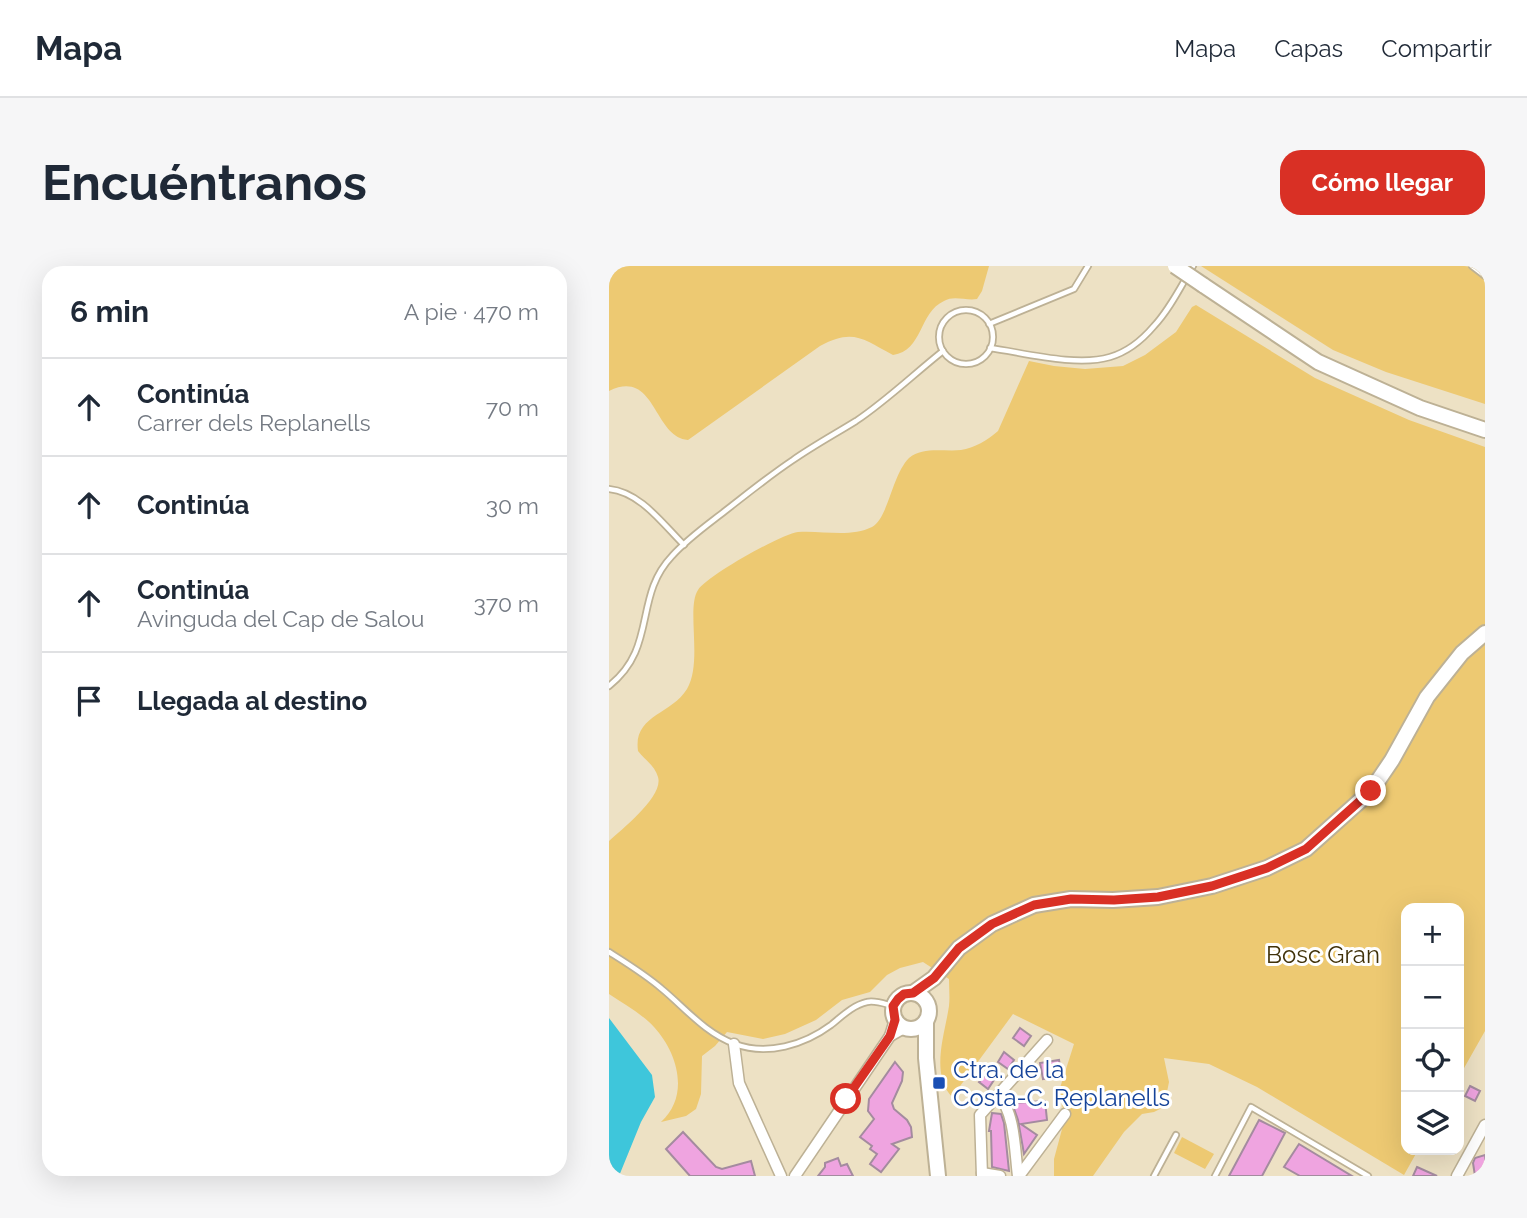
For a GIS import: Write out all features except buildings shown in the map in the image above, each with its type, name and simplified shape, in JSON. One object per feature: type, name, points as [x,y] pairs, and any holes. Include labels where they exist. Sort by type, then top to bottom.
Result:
[{"type":"street","points":[[1175,266],[1318,362],[1420,408],[1485,430]]},
{"type":"street","points":[[913,993],[934,978],[959,948],[992,924],[1034,905],[1071,899],[1158,897],[1212,886],[1267,868],[1306,849],[1371,791],[1392,760],[1427,697],[1462,653],[1485,633]]},
{"type":"street","points":[[934,978],[928,1003],[926,1058],[938,1176]]},
{"type":"street","points":[[795,1176],[900,1021],[898,999],[904,994],[913,993],[928,1003]]},
{"type":"street","points":[[900,1021],[918,1028],[926,1023]]},
{"type":"street","points":[[900,1021],[918,1039],[926,1058]]},
{"type":"street","points":[[1000,1176],[982,1175],[980,1115],[1047,1040]]},
{"type":"street","points":[[734,1044],[739,1083],[781,1176]]},
{"type":"street","points":[[998,1096],[1006,1102],[1018,1176]]},
{"type":"street","points":[[1018,1176],[1065,1114]]},
{"type":"street","points":[[1457,1176],[1485,1125]]},
{"type":"lane","points":[[989,324],[1074,289],[1088,266]]},
{"type":"lane","points":[[990,348],[1068,359],[1109,357],[1139,341],[1156,325],[1193,266]]},
{"type":"lane","points":[[1472,266],[1485,276]]},
{"type":"lane","points":[[973,312],[989,324],[993,336],[990,348],[981,359],[968,364],[953,361],[940,345],[940,331],[952,314],[973,312]]},
{"type":"lane","points":[[609,686],[629,665],[639,647],[645,630],[647,603],[659,573],[684,545],[794,459],[857,420],[943,351]]},
{"type":"lane","points":[[609,489],[623,491],[637,499],[684,545]]},
{"type":"lane","points":[[609,952],[649,978],[707,1028],[734,1044],[748,1047],[781,1047],[813,1036],[866,1002],[900,1021]]},
{"type":"lane","points":[[1215,1176],[1251,1107],[1367,1176]]},
{"type":"lane","points":[[1154,1176],[1176,1135]]},
{"type":"green space","points":[[609,266],[989,266],[977,299],[952,298],[936,306],[916,339],[903,352],[893,355],[858,338],[831,341],[820,346],[688,440],[676,436],[667,428],[645,396],[636,389],[624,386],[609,391]]},
{"type":"green space","points":[[1201,266],[1485,266],[1485,404],[1386,372],[1333,350]]},
{"type":"green space","name":"Bosc Gran","points":[[1196,305],[1315,378],[1409,420],[1485,447],[1485,1031],[1464,1068],[1464,903],[1401,903],[1401,1155],[1415,1155],[1404,1175],[1257,1087],[1209,1064],[1164,1058],[1169,1082],[1164,1107],[1142,1114],[1124,1132],[1093,1176],[1054,1176],[1054,1159],[1065,1118],[1059,1091],[1074,1044],[1013,1014],[952,1097],[945,1087],[940,1065],[949,1006],[949,979],[923,962],[900,968],[887,975],[870,992],[842,1000],[816,1020],[785,1034],[763,1039],[727,1032],[702,1056],[701,1094],[696,1109],[686,1116],[661,1122],[676,1100],[678,1087],[669,1049],[654,1027],[609,994],[609,841],[641,812],[658,785],[655,770],[638,751],[638,739],[647,722],[680,698],[692,678],[693,609],[698,590],[729,566],[789,534],[854,532],[872,527],[882,515],[898,475],[909,458],[927,451],[966,449],[981,443],[998,431],[1029,361],[1085,369],[1123,366],[1145,355],[1176,332]]},
{"type":"green space","points":[[1182,1137],[1214,1154],[1205,1169],[1174,1153]]},
{"type":"water","points":[[609,1018],[652,1075],[655,1097],[641,1122],[619,1176],[609,1176]]},
{"type":"place","name":"Ctra. de la Costa-C. Replanells","points":[[939,1083]]},
{"type":"route","points":[[846,1099],[890,1036],[895,1020],[893,1006],[898,999],[904,994],[913,993],[934,978],[959,948],[992,924],[1034,905],[1071,899],[1158,897],[1212,886],[1267,868],[1306,849],[1371,791]]}]
